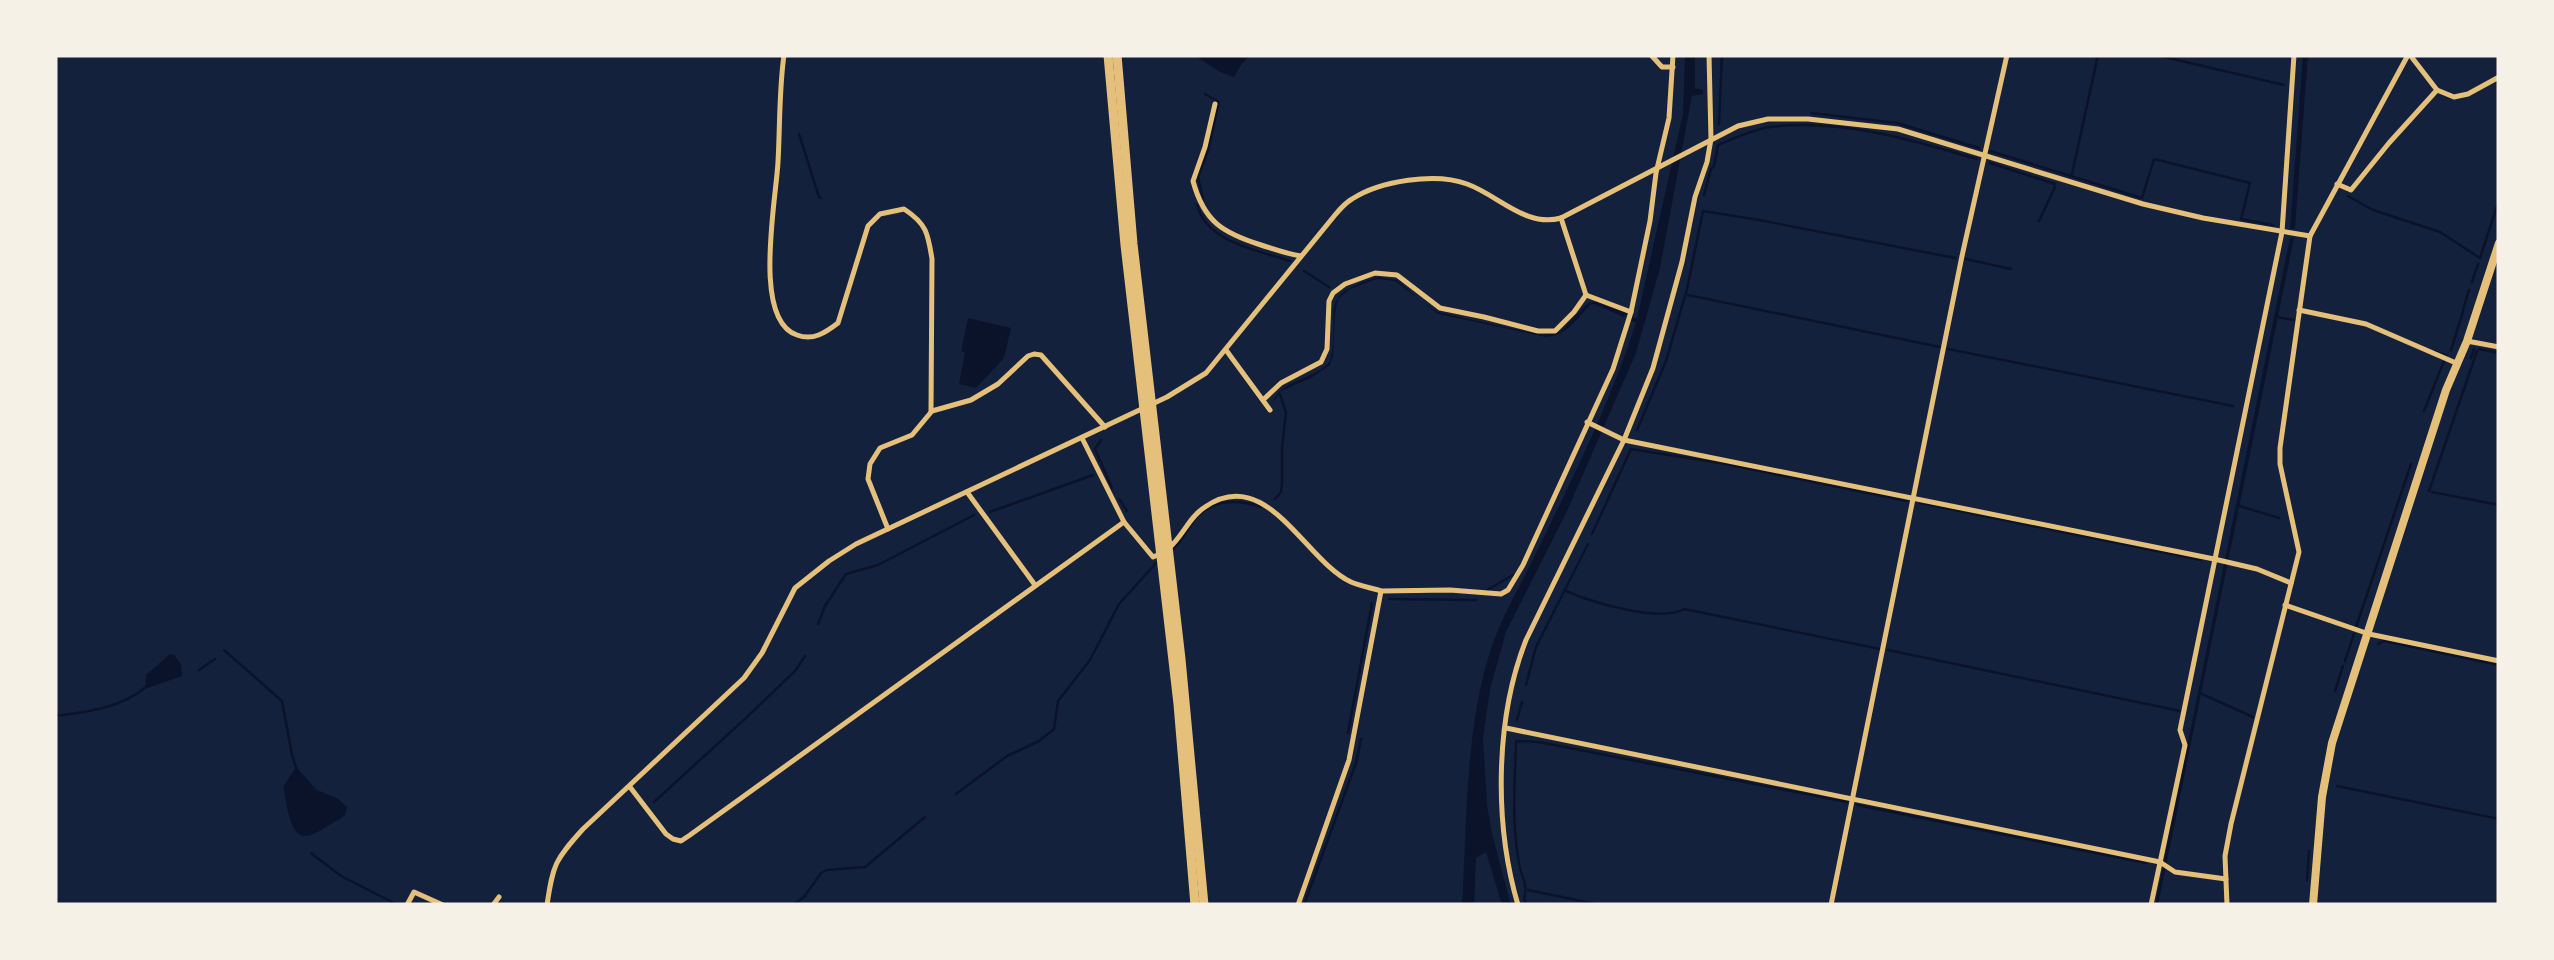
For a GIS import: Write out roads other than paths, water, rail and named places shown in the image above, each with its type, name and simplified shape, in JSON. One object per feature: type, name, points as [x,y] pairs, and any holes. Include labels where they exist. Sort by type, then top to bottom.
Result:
[{"type":"highway","points":[[1108,55],[1204,905]]},
{"type":"highway","points":[[1117,55],[1129,245]]},
{"type":"highway","points":[[1170,600],[1195,905]]},
{"type":"main road","points":[[2313,905],[2322,797],[2332,743],[2446,390],[2467,341],[2499,243]]},
{"type":"street","points":[[784,55],[769,280],[777,318],[784,330],[808,338],[826,333],[838,323],[868,226],[880,214],[904,210],[920,220],[928,236],[932,260],[931,412]]},
{"type":"street","points":[[1650,55],[1662,66],[1673,67]]},
{"type":"street","points":[[1082,438],[1124,522],[1153,557],[1175,543],[1202,508],[1220,498],[1237,495],[1254,499],[1284,519],[1350,582],[1381,591],[1505,593],[1524,565],[1613,369],[1631,312],[1669,118],[1672,55]]},
{"type":"street","points":[[1518,905],[1503,814],[1502,760],[1507,709],[1526,640],[1624,440],[1658,350],[1712,139],[1709,55]]},
{"type":"street","points":[[1832,905],[1983,156],[2007,55]]},
{"type":"street","points":[[2152,905],[2185,744],[2180,730],[2282,232],[2294,55]]},
{"type":"street","points":[[2227,905],[2225,856],[2230,824],[2299,552],[2280,448],[2310,236],[2409,55],[2438,90],[2454,97],[2499,77]]},
{"type":"street","points":[[2337,184],[2350,190],[2438,90]]},
{"type":"street","points":[[1215,104],[1193,182],[1203,207],[1227,233],[1301,256]]},
{"type":"street","points":[[547,905],[560,855],[744,678],[795,588],[806,578],[856,544],[1167,397],[1206,374],[1348,200],[1376,188],[1442,178],[1468,184],[1536,219],[1552,221],[1738,126],[1768,119],[1808,119],[1898,129],[2158,208],[2310,236]]},
{"type":"street","points":[[1561,218],[1586,294],[1631,312]]},
{"type":"street","points":[[1262,400],[1320,362],[1326,349],[1333,292],[1374,273],[1398,275],[1440,308],[1538,332],[1555,331],[1586,294]]},
{"type":"street","points":[[2299,310],[2366,324],[2458,364]]},
{"type":"street","points":[[2467,341],[2499,348]]},
{"type":"street","points":[[1226,350],[1270,410]]},
{"type":"street","points":[[888,530],[868,478],[870,464],[880,448],[912,436],[931,412],[971,400],[998,384],[1028,356],[1041,355],[1106,426]]},
{"type":"street","points":[[1587,422],[1624,440],[2214,559],[2257,569],[2291,583]]},
{"type":"street","points":[[967,492],[1035,585]]},
{"type":"street","points":[[630,786],[666,834],[681,840],[1124,522]]},
{"type":"street","points":[[1298,905],[1349,760],[1381,591]]},
{"type":"street","points":[[2286,605],[2369,634],[2499,661]]},
{"type":"street","points":[[1506,728],[2160,862],[2175,872],[2226,879]]},
{"type":"street","points":[[407,905],[414,892],[443,905]]},
{"type":"street","points":[[493,905],[499,898]]},
{"type":"water","points":[[1194,55],[1250,55],[1234,77]]},
{"type":"water","points":[[1685,55],[1695,55],[1695,88],[1703,90],[1703,94],[1692,96],[1660,268],[1636,353],[1567,511],[1506,632],[1490,689],[1483,738],[1487,805],[1511,905],[1502,905],[1486,852],[1476,858],[1474,905],[1462,905],[1469,776],[1482,679],[1501,624],[1590,440],[1636,323],[1630,320],[1637,318],[1683,114]]},
{"type":"water","points":[[2303,55],[2308,55],[2295,229],[2290,229]]},
{"type":"water","points":[[2290,238],[2294,238],[2155,905]]},
{"type":"water","points":[[1378,277],[1397,280],[1420,300],[1395,281],[1377,279],[1350,289],[1338,299],[1330,365],[1281,391],[1272,404],[1282,389],[1330,361],[1334,307],[1337,299],[1345,291],[1358,284]]},
{"type":"water","points":[[1599,301],[1628,313],[1624,317],[1590,305],[1565,330],[1553,336],[1546,337],[1438,314],[1424,303],[1438,312],[1542,335],[1560,332],[1588,303]]},
{"type":"water","points":[[968,318],[1011,328],[1004,358],[976,388],[959,384]]},
{"type":"water","points":[[170,654],[181,664],[182,676],[145,689],[146,675]]},
{"type":"water","points":[[296,767],[317,790],[347,807],[340,819],[308,836],[295,830],[283,787]]},
{"type":"waterway","points":[[1719,124],[1722,55]]},
{"type":"waterway","points":[[2072,174],[2098,55]]},
{"type":"waterway","points":[[2156,55],[2284,85]]},
{"type":"waterway","points":[[1203,199],[1198,177],[1219,102],[1205,94]]},
{"type":"waterway","points":[[1811,113],[1897,123],[1979,148]]},
{"type":"waterway","points":[[1704,195],[1718,145],[1770,127],[1849,128],[1977,159]]},
{"type":"waterway","points":[[799,134],[821,198]]},
{"type":"waterway","points":[[1990,151],[2142,198],[2154,159],[2250,183],[2241,219],[2273,225]]},
{"type":"waterway","points":[[1990,163],[2055,184]]},
{"type":"waterway","points":[[2039,221],[2055,187]]},
{"type":"waterway","points":[[2348,196],[2373,210],[2440,232],[2480,258],[2499,200]]},
{"type":"waterway","points":[[1197,205],[1203,218],[1222,237],[1290,261]]},
{"type":"waterway","points":[[1637,430],[1666,361],[1687,289],[1703,211],[1955,258]]},
{"type":"waterway","points":[[1966,259],[2011,269]]},
{"type":"waterway","points":[[2472,282],[2478,264]]},
{"type":"waterway","points":[[1304,271],[1329,287]]},
{"type":"waterway","points":[[2463,310],[2469,290]]},
{"type":"waterway","points":[[1688,295],[1940,347]]},
{"type":"waterway","points":[[2451,350],[2463,312]]},
{"type":"waterway","points":[[2276,317],[2295,320]]},
{"type":"waterway","points":[[1948,349],[2233,406]]},
{"type":"waterway","points":[[2471,358],[2474,349]]},
{"type":"waterway","points":[[2479,349],[2499,353]]},
{"type":"waterway","points":[[2434,351],[2447,356]]},
{"type":"waterway","points":[[2429,491],[2477,351]]},
{"type":"waterway","points":[[2424,411],[2444,361]]},
{"type":"waterway","points":[[1275,499],[1281,492],[1286,413],[1280,394]]},
{"type":"waterway","points":[[1101,440],[1095,449],[1112,488]]},
{"type":"waterway","points":[[1592,534],[1631,449],[1907,501]]},
{"type":"waterway","points":[[2356,627],[2411,464]]},
{"type":"waterway","points":[[990,512],[1093,475]]},
{"type":"waterway","points":[[2432,492],[2499,505]]},
{"type":"waterway","points":[[1120,500],[1127,511]]},
{"type":"waterway","points":[[1171,551],[1197,517],[1211,506],[1236,502],[1261,507]]},
{"type":"waterway","points":[[1920,503],[2201,560]]},
{"type":"waterway","points":[[2239,506],[2279,518]]},
{"type":"waterway","points":[[818,624],[846,574],[878,565],[974,515]]},
{"type":"waterway","points":[[1526,685],[1536,647],[1588,544]]},
{"type":"waterway","points":[[956,794],[1007,756],[1054,729],[1058,701],[1090,660],[1119,604],[1157,562]]},
{"type":"waterway","points":[[1487,590],[1515,574]]},
{"type":"waterway","points":[[1564,590],[1625,609],[1659,614],[1684,609],[1880,649]]},
{"type":"waterway","points":[[1389,599],[1476,600]]},
{"type":"waterway","points":[[1348,733],[1372,603]]},
{"type":"waterway","points":[[2345,661],[2354,634]]},
{"type":"waterway","points":[[2378,644],[2384,641],[2499,665]]},
{"type":"waterway","points":[[224,650],[282,701],[297,770]]},
{"type":"waterway","points":[[1888,650],[2180,711]]},
{"type":"waterway","points":[[654,802],[795,671],[805,656]]},
{"type":"waterway","points":[[199,670],[215,659]]},
{"type":"waterway","points":[[2335,691],[2343,666]]},
{"type":"waterway","points":[[55,716],[115,704],[147,686]]},
{"type":"waterway","points":[[2202,694],[2253,717]]},
{"type":"waterway","points":[[1517,720],[1522,702]]},
{"type":"waterway","points":[[1304,905],[1356,763],[1361,739]]},
{"type":"waterway","points":[[1526,905],[1515,836],[1516,741],[1539,742],[1847,802]]},
{"type":"waterway","points":[[2337,786],[2499,819]]},
{"type":"waterway","points":[[1857,805],[2146,863]]},
{"type":"waterway","points":[[793,905],[804,897],[821,873],[865,867],[925,817]]},
{"type":"waterway","points":[[2307,880],[2309,851]]},
{"type":"waterway","points":[[311,853],[341,876],[398,905]]},
{"type":"waterway","points":[[1528,890],[1601,905]]}]
